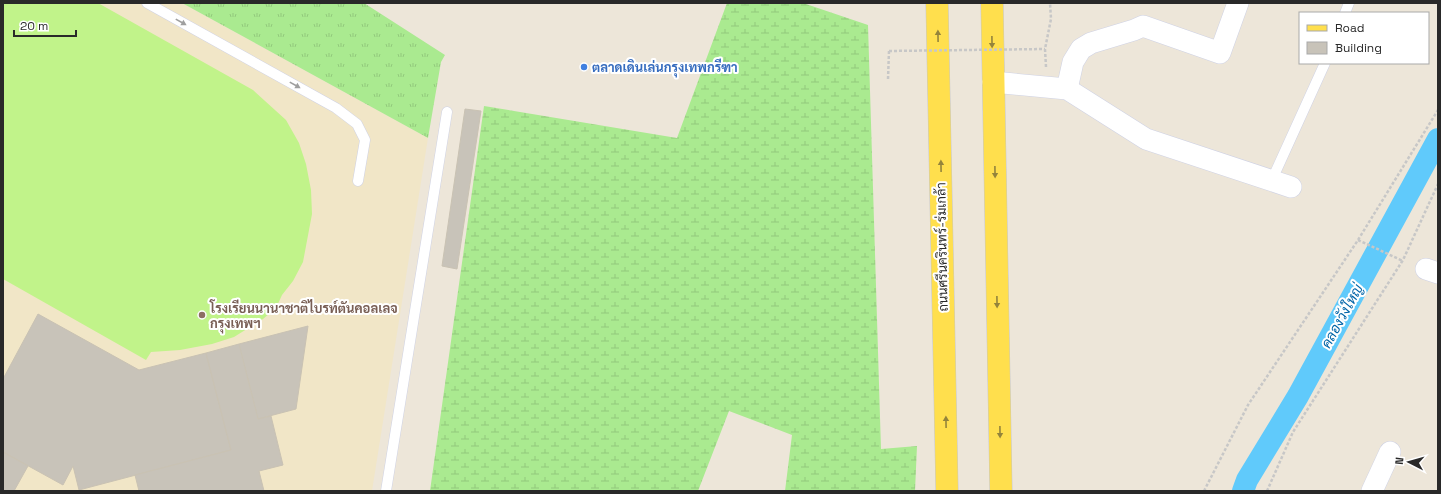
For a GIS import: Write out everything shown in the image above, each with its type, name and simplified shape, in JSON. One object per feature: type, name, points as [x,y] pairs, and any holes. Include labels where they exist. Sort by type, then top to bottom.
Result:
[{"type":"main road","name":"ถนนศรีนครินทร์-ร่มเกล้า","points":[[937,3],[947,491]]},
{"type":"main road","points":[[992,3],[1001,491]]},
{"type":"street","points":[[1067,89],[1073,62],[1081,49],[1091,43],[1143,26],[1220,53],[1238,3]]},
{"type":"street","points":[[993,82],[1067,89],[1146,139],[1281,185]]},
{"type":"street","points":[[1372,491],[1390,452]]},
{"type":"lane","points":[[147,3],[336,108],[357,124],[364,140],[358,181]]},
{"type":"lane","points":[[1281,185],[1325,64]]},
{"type":"lane","points":[[386,491],[447,112]]},
{"type":"path","points":[[1046,69],[1045,49],[1051,19],[1050,3]]},
{"type":"path","points":[[888,79],[889,51],[1045,49]]},
{"type":"path","points":[[1204,491],[1248,405],[1358,240],[1438,110]]},
{"type":"path","points":[[1267,491],[1293,432],[1403,260],[1438,184]]},
{"type":"path","points":[[1358,240],[1424,268]]},
{"type":"shaded area","name":"โรงเรียนนานาชาติไบรท์ตันคอลเลจ กรุงเทพฯ","points":[[3,3],[182,3],[428,138],[372,491],[3,491]]},
{"type":"green space","points":[[3,3],[98,3],[253,90],[286,120],[299,143],[306,164],[311,190],[312,214],[303,262],[293,281],[282,295],[276,308],[263,319],[234,337],[212,344],[180,350],[151,352],[146,360],[3,279]]},
{"type":"green space","points":[[182,3],[364,3],[445,55],[441,62],[428,138]]},
{"type":"green space","points":[[727,3],[803,3],[868,25],[881,449],[917,446],[915,491],[785,491],[792,435],[729,411],[698,491],[430,491],[484,106],[677,138]]},
{"type":"building","points":[[465,109],[481,111],[457,269],[442,266]]},
{"type":"building","points":[[38,314],[139,370],[206,353],[231,450],[79,490],[73,466],[63,485],[3,452],[3,379]]},
{"type":"building","points":[[308,326],[296,409],[258,419],[239,344]]},
{"type":"building","points":[[239,344],[258,419],[271,416],[283,465],[259,471],[264,491],[139,491],[135,475],[231,450],[206,353]]},
{"type":"building","points":[[3,452],[28,466],[14,491],[3,491]]},
{"type":"waterway","name":"คลองวังใหญ่","points":[[1243,491],[1247,480],[1298,396],[1438,139]]},
{"type":"place","name":"ตลาดเดินเล่นกรุงเทพกรีฑา","points":[[584,67]]},
{"type":"place","name":"โรงเรียนนานาชาติไบรท์ตันคอลเลจ กรุงเทพฯ","points":[[202,315]]}]
